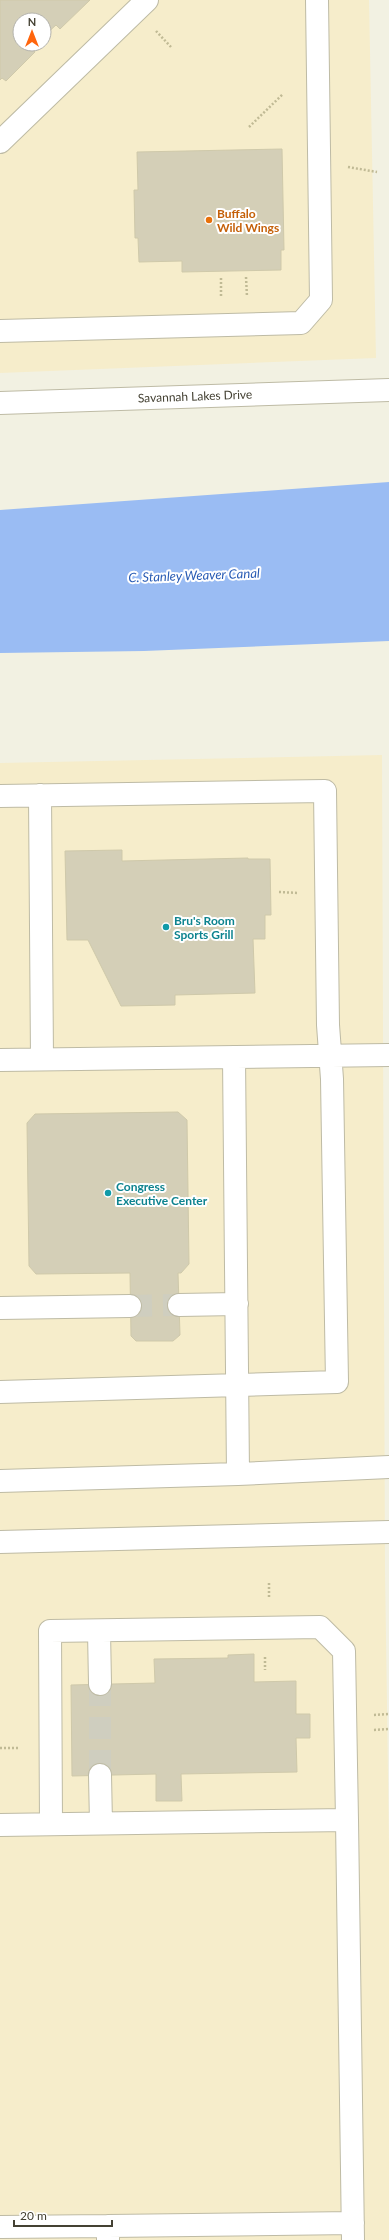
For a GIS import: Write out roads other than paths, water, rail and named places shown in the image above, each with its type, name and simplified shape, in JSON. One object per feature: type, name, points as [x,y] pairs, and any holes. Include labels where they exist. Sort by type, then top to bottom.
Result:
[{"type":"street","points":[[0,142],[147,0]]},
{"type":"street","points":[[0,331],[301,323],[321,300],[317,0]]},
{"type":"street","name":"Savannah Lakes Drive","points":[[0,403],[389,390]]},
{"type":"street","points":[[0,796],[325,791],[328,1025],[330,1055],[337,1382],[0,1392]]},
{"type":"street","points":[[40,795],[42,1060]]},
{"type":"street","points":[[0,1060],[389,1055]]},
{"type":"street","points":[[234,1057],[238,1474]]},
{"type":"street","points":[[179,1305],[237,1304]]},
{"type":"street","points":[[0,1308],[130,1306]]},
{"type":"street","points":[[0,1481],[238,1474],[389,1467]]},
{"type":"street","points":[[0,1542],[389,1532]]},
{"type":"street","points":[[0,2227],[108,2233],[353,2231],[344,1651],[320,1627],[50,1631],[51,1824]]},
{"type":"street","points":[[99,1631],[100,1684]]},
{"type":"street","points":[[100,1775],[101,1823]]},
{"type":"street","points":[[0,1825],[347,1820]]},
{"type":"water","name":"C. Stanley Weaver Canal","points":[[389,482],[389,641],[144,651],[0,653],[0,510]]},
{"type":"tunnel","points":[[130,1306],[179,1305]]},
{"type":"tunnel","points":[[100,1684],[100,1775]]},
{"type":"place","name":"Buffalo Wild Wings","points":[[209,220]]},
{"type":"place","name":"Bru's Room Sports Grill","points":[[166,927]]},
{"type":"place","name":"Congress Executive Center","points":[[108,1193]]}]
